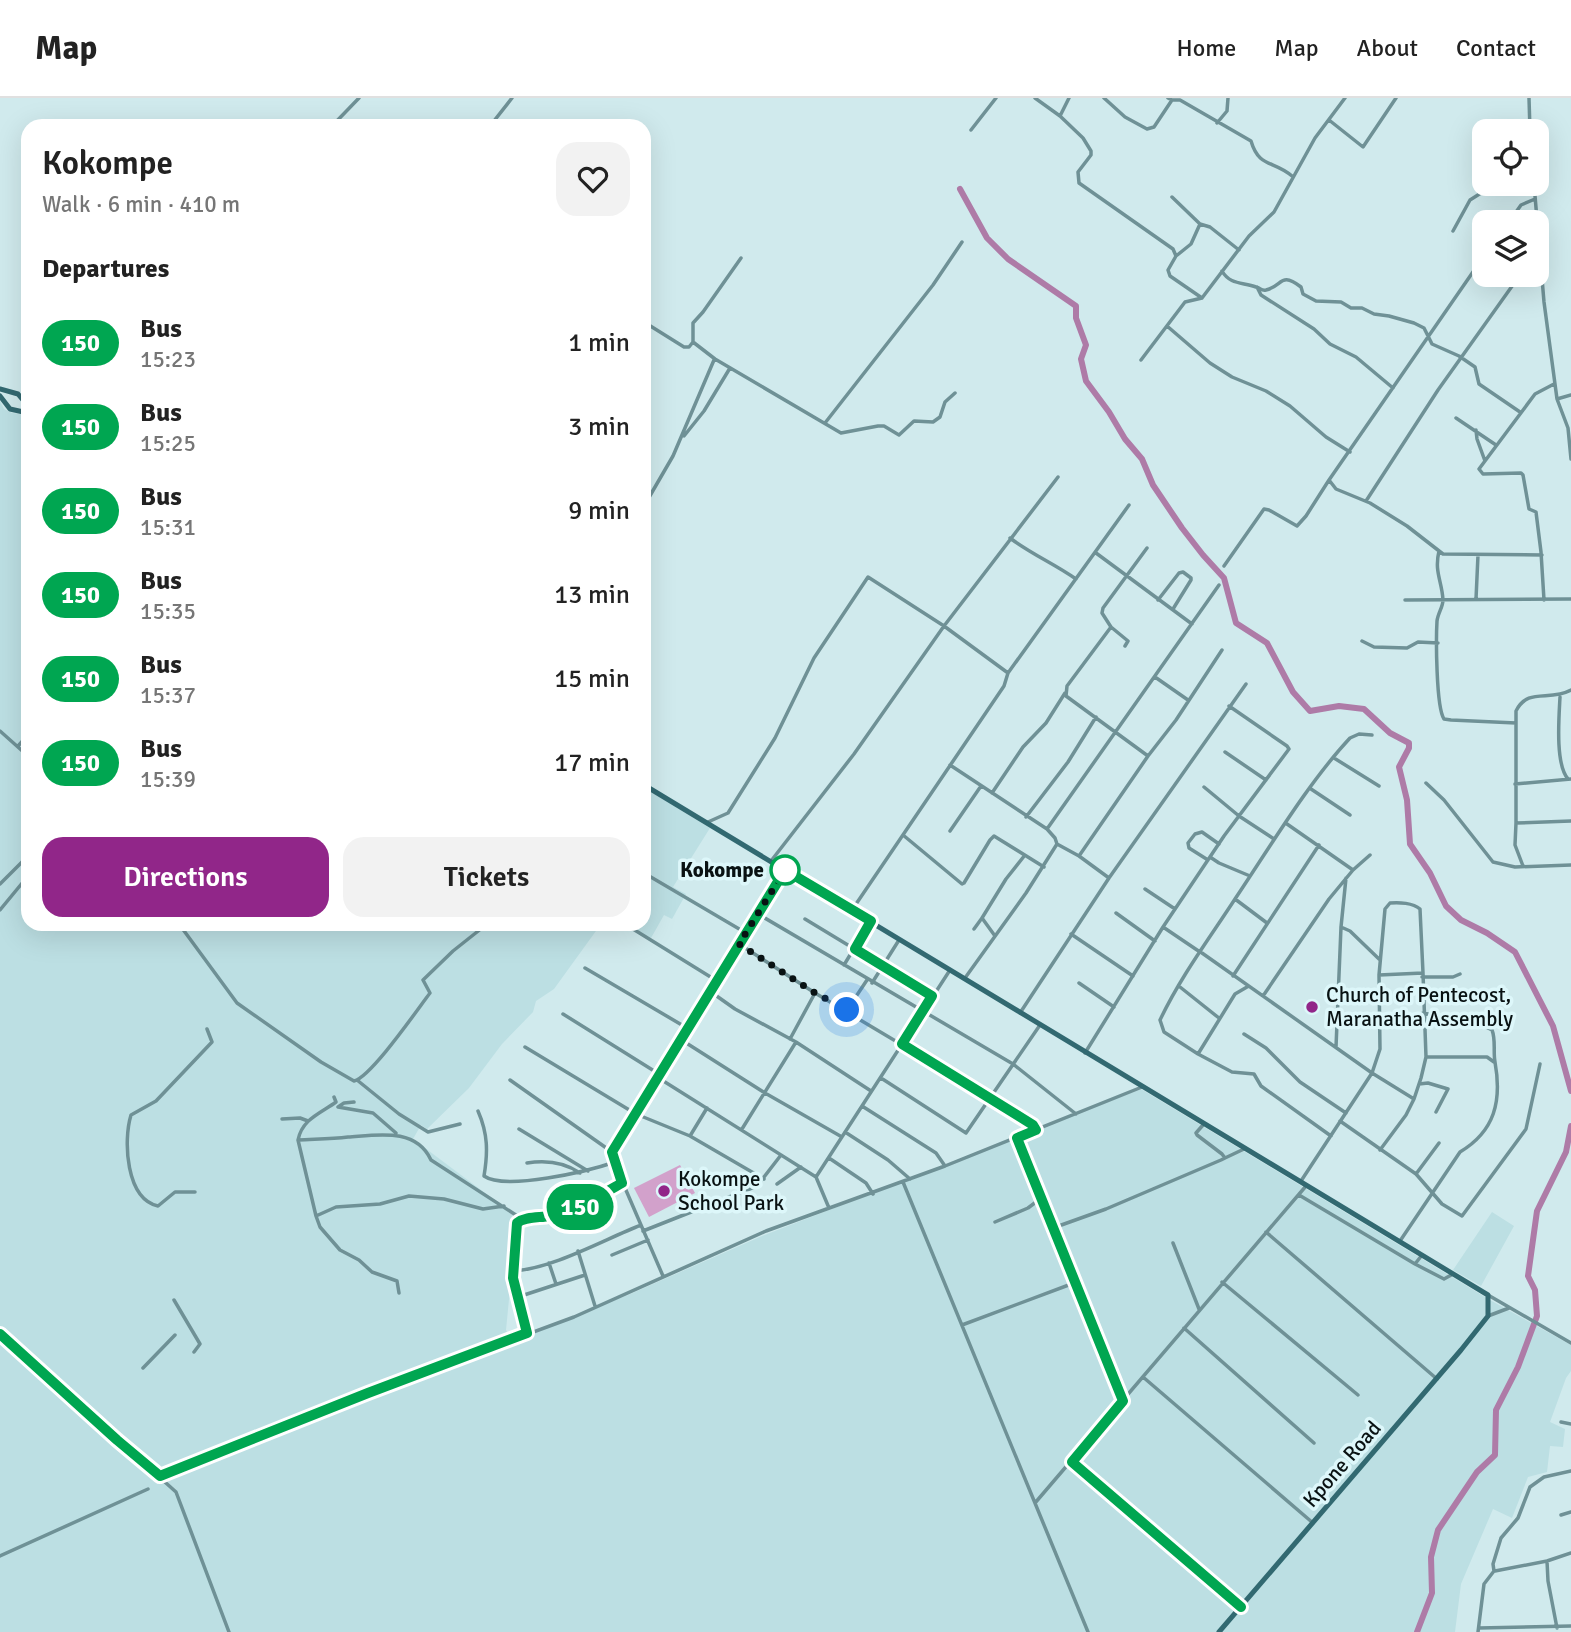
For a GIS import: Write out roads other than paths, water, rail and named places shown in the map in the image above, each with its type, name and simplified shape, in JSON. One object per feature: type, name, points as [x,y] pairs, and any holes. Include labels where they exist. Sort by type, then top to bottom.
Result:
[{"type":"main road","points":[[0,389],[21,398]]},
{"type":"main road","points":[[6,405],[13,393]]},
{"type":"main road","points":[[0,396],[6,405],[21,412]]},
{"type":"main road","points":[[14,410],[21,404]]},
{"type":"main road","points":[[651,789],[1203,1125],[1454,1273],[1488,1296],[1488,1316]]},
{"type":"main road","name":"Kpone Road","points":[[1219,1632],[1488,1316]]},
{"type":"street","points":[[339,119],[359,98]]},
{"type":"street","points":[[496,119],[512,98]]},
{"type":"street","points":[[971,131],[996,98]]},
{"type":"street","points":[[1035,98],[1060,116],[1090,147],[1091,155],[1078,172],[1079,183],[1173,249],[1176,256]]},
{"type":"street","points":[[1060,116],[1069,98]]},
{"type":"street","points":[[1104,98],[1125,117],[1147,129],[1154,127],[1170,99],[1180,100],[1251,141],[1255,155],[1269,165],[1284,169],[1292,176]]},
{"type":"street","points":[[1217,123],[1227,111],[1228,98]]},
{"type":"street","points":[[1141,360],[1185,302],[1202,298],[1249,236],[1274,212],[1315,138],[1345,98]]},
{"type":"street","points":[[1329,120],[1363,147],[1395,98]]},
{"type":"street","points":[[1529,98],[1530,119]]},
{"type":"street","points":[[1453,231],[1471,200],[1477,196]]},
{"type":"street","points":[[1536,196],[1537,210]]},
{"type":"street","points":[[1172,197],[1200,224],[1210,227],[1239,250]]},
{"type":"street","points":[[1517,210],[1521,205],[1536,199]]},
{"type":"street","points":[[1200,224],[1191,244],[1176,256],[1168,270],[1170,276],[1202,298]]},
{"type":"street","points":[[825,423],[933,285],[962,242]]},
{"type":"street","points":[[651,326],[684,347],[689,347],[693,342],[693,323],[741,258]]},
{"type":"street","points":[[1222,271],[1226,278],[1232,281],[1269,289],[1280,281],[1290,280],[1301,287],[1303,294],[1316,301],[1337,301],[1351,308],[1362,308],[1374,314],[1396,317],[1419,325],[1429,335],[1432,344],[1475,367],[1479,384],[1520,412]]},
{"type":"street","points":[[1224,566],[1264,509],[1299,525],[1472,273]]},
{"type":"street","points":[[1257,287],[1261,295],[1314,329],[1330,344],[1356,357],[1393,388]]},
{"type":"street","points":[[1366,501],[1512,287]]},
{"type":"street","points":[[1543,287],[1553,384],[1568,428],[1571,459]]},
{"type":"street","points":[[1167,326],[1210,363],[1231,377],[1266,391],[1290,406],[1326,438],[1350,452]]},
{"type":"street","points":[[693,342],[715,359],[841,433],[884,426],[899,435],[914,421],[933,422],[940,417],[945,402],[955,393]]},
{"type":"street","points":[[651,494],[681,440],[715,359]]},
{"type":"street","points":[[681,440],[704,411],[730,368]]},
{"type":"street","points":[[1544,600],[1536,512],[1529,509],[1523,475],[1481,473],[1479,469],[1535,394],[1553,384]]},
{"type":"street","points":[[1557,399],[1571,395]]},
{"type":"street","points":[[1456,418],[1496,445]]},
{"type":"street","points":[[1476,430],[1485,461]]},
{"type":"street","points":[[771,861],[854,754],[944,626],[1058,477]]},
{"type":"street","points":[[1329,480],[1336,489],[1366,501],[1446,554],[1542,555]]},
{"type":"street","points":[[852,910],[1004,685],[1008,673],[1129,505]]},
{"type":"street","points":[[1010,538],[1077,580]]},
{"type":"street","points":[[1125,646],[1128,640],[1111,627],[1102,611],[1147,548]]},
{"type":"street","points":[[1439,551],[1436,572],[1443,600],[1437,620],[1438,695],[1441,714],[1444,719],[1516,723]]},
{"type":"street","points":[[1096,553],[1192,624]]},
{"type":"street","points":[[1476,598],[1478,555]]},
{"type":"street","points":[[1158,600],[1178,573],[1183,572],[1191,580],[1173,609]]},
{"type":"street","points":[[707,822],[728,813],[775,738],[814,658],[868,577],[944,626],[1008,673]]},
{"type":"street","points":[[1047,830],[1219,585]]},
{"type":"street","points":[[1405,600],[1571,599]]},
{"type":"street","points":[[992,793],[1023,747],[1046,723],[1067,686],[1111,627]]},
{"type":"street","points":[[1362,641],[1374,647],[1407,649],[1418,642],[1438,643]]},
{"type":"street","points":[[1079,856],[1222,650]]},
{"type":"street","points":[[1154,677],[1188,700]]},
{"type":"street","points":[[1020,1013],[1109,878],[1246,684]]},
{"type":"street","points":[[1523,866],[1516,845],[1516,711],[1523,700],[1560,696],[1571,691]]},
{"type":"street","points":[[1065,693],[1148,756]]},
{"type":"street","points":[[1560,696],[1561,756],[1563,771],[1570,779]]},
{"type":"street","points":[[1085,1053],[1175,909],[1288,751],[1288,747],[1229,706]]},
{"type":"street","points":[[1026,817],[1068,762],[1096,717]]},
{"type":"street","points":[[0,731],[21,749]]},
{"type":"street","points":[[1331,1136],[1263,1088],[1254,1073],[1232,1072],[1164,1032],[1161,1017],[1180,987],[1182,979],[1274,839],[1334,758],[1350,738],[1359,734],[1372,735]]},
{"type":"street","points":[[18,746],[21,743]]},
{"type":"street","points":[[1225,752],[1266,780]]},
{"type":"street","points":[[1334,758],[1379,786]]},
{"type":"street","points":[[950,765],[1047,830],[1057,844],[1109,878]]},
{"type":"street","points":[[1515,785],[1570,779]]},
{"type":"street","points":[[1426,783],[1444,800],[1493,862],[1505,866],[1571,865]]},
{"type":"street","points":[[950,831],[981,786]]},
{"type":"street","points":[[1203,787],[1239,816],[1274,839]]},
{"type":"street","points":[[1311,789],[1350,815]]},
{"type":"street","points":[[1516,823],[1571,821]]},
{"type":"street","points":[[1286,823],[1353,870]]},
{"type":"street","points":[[1219,844],[1202,832],[1195,834],[1188,843],[1189,848],[1209,859],[1250,876]]},
{"type":"street","points":[[903,835],[962,884],[994,836],[1044,867]]},
{"type":"street","points":[[964,979],[1044,867],[1057,844]]},
{"type":"street","points":[[1233,976],[1319,845]]},
{"type":"street","points":[[974,929],[1025,855]]},
{"type":"street","points":[[1263,996],[1347,877],[1370,855]]},
{"type":"street","points":[[0,884],[21,863]]},
{"type":"street","points":[[612,1152],[785,870]]},
{"type":"street","points":[[651,877],[746,933]]},
{"type":"street","points":[[1336,1047],[1341,927],[1347,877]]},
{"type":"street","points":[[0,910],[21,884]]},
{"type":"street","points":[[1145,889],[1175,909]]},
{"type":"street","points":[[1235,899],[1267,923]]},
{"type":"street","points":[[1035,1503],[1299,1195],[1331,1136],[1372,1073],[1380,1049],[1379,975],[1382,922],[1387,905],[1395,902],[1417,906],[1421,916],[1426,1057],[1419,1084],[1406,1115],[1380,1150]]},
{"type":"street","points":[[1116,913],[1155,941]]},
{"type":"street","points":[[758,914],[1013,1064],[1076,1114]]},
{"type":"street","points":[[982,918],[995,936]]},
{"type":"street","points":[[805,919],[932,996]]},
{"type":"street","points":[[844,965],[871,921]]},
{"type":"street","points":[[1163,927],[1413,1099]]},
{"type":"street","points":[[1341,927],[1352,932],[1380,959]]},
{"type":"street","points":[[184,931],[237,1003],[321,1062],[348,1079],[357,1080],[399,1114],[428,1132],[460,1124]]},
{"type":"street","points":[[357,1080],[371,1068],[430,993],[423,980],[478,931]]},
{"type":"street","points":[[636,931],[717,981]]},
{"type":"street","points":[[1071,934],[1133,976]]},
{"type":"street","points":[[847,1010],[883,967],[900,939]]},
{"type":"street","points":[[739,944],[815,993],[1028,1120],[1036,1130]]},
{"type":"street","points":[[584,968],[687,1028]]},
{"type":"street","points":[[816,1177],[950,970]]},
{"type":"street","points":[[1379,975],[1453,977],[1460,974]]},
{"type":"street","points":[[1079,983],[1114,1007]]},
{"type":"street","points":[[1180,987],[1219,1018]]},
{"type":"street","points":[[1198,1054],[1235,995],[1247,987]]},
{"type":"street","points":[[711,992],[735,1009],[796,1042],[871,1091]]},
{"type":"street","points":[[790,1039],[815,993]]},
{"type":"street","points":[[1400,1241],[1460,1152],[1487,1128],[1498,1095],[1494,1034],[1489,1027],[1423,1013]]},
{"type":"street","points":[[563,1014],[816,1177],[829,1208]]},
{"type":"street","points":[[881,1078],[966,1133],[1040,1025]]},
{"type":"street","points":[[195,1192],[174,1192],[159,1206],[145,1200],[135,1185],[127,1146],[131,1115],[156,1101],[212,1042],[207,1029]]},
{"type":"street","points":[[1244,1034],[1266,1048],[1300,1082],[1346,1112]]},
{"type":"street","points":[[680,1039],[765,1093],[888,1160],[910,1179]]},
{"type":"street","points":[[742,1129],[796,1042]]},
{"type":"street","points":[[525,1048],[636,1114],[690,1136],[764,1179]]},
{"type":"street","points":[[1426,1057],[1487,1057],[1494,1062]]},
{"type":"street","points":[[1340,1121],[1416,1174],[1442,1204],[1459,1216],[1464,1214],[1526,1129],[1540,1064]]},
{"type":"street","points":[[510,1080],[612,1152],[622,1183],[663,1276]]},
{"type":"street","points":[[1419,1084],[1428,1083],[1448,1089],[1436,1112]]},
{"type":"street","points":[[160,1476],[595,1307],[766,1231],[873,1194],[1142,1087]]},
{"type":"street","points":[[334,1097],[336,1102],[308,1121],[300,1131],[298,1140],[316,1216],[320,1227],[340,1250],[359,1260],[372,1272],[397,1281],[399,1293]]},
{"type":"street","points":[[354,1102],[341,1104],[339,1108],[373,1113],[397,1135],[426,1150],[431,1160],[522,1219],[546,1217],[575,1209],[622,1183]]},
{"type":"street","points":[[862,1106],[936,1153],[945,1166]]},
{"type":"street","points":[[690,1136],[707,1108]]},
{"type":"street","points":[[478,1111],[488,1145],[485,1178],[514,1181],[580,1173],[615,1162]]},
{"type":"street","points":[[282,1119],[300,1118],[308,1121]]},
{"type":"street","points":[[1203,1125],[1195,1133],[1224,1158]]},
{"type":"street","points":[[519,1129],[588,1171]]},
{"type":"street","points":[[298,1140],[397,1135]]},
{"type":"street","points":[[1017,1138],[1123,1401]]},
{"type":"street","points":[[1416,1174],[1438,1143]]},
{"type":"street","points":[[1054,1228],[1106,1209],[1244,1149]]},
{"type":"street","points":[[643,1231],[757,1186],[781,1155]]},
{"type":"street","points":[[565,1164],[566,1157]]},
{"type":"street","points":[[829,1158],[866,1183],[873,1194]]},
{"type":"street","points":[[527,1163],[537,1161],[565,1164],[580,1173]]},
{"type":"street","points":[[777,1184],[801,1167]]},
{"type":"street","points":[[903,1182],[1088,1632]]},
{"type":"street","points":[[1299,1195],[1444,1279],[1454,1273]]},
{"type":"street","points":[[316,1216],[336,1207],[380,1204],[409,1196],[444,1199],[483,1209],[504,1206]]},
{"type":"street","points":[[996,1222],[1028,1208],[1040,1199]]},
{"type":"street","points":[[522,1219],[516,1227],[513,1271],[527,1333]]},
{"type":"street","points":[[513,1271],[526,1271],[549,1263],[640,1225]]},
{"type":"street","points":[[1266,1233],[1437,1379]]},
{"type":"street","points":[[612,1255],[648,1240]]},
{"type":"street","points":[[1173,1243],[1199,1309]]},
{"type":"street","points":[[578,1251],[595,1307]]},
{"type":"street","points":[[1415,1264],[1422,1255]]},
{"type":"street","points":[[549,1263],[556,1284]]},
{"type":"street","points":[[517,1297],[585,1275]]},
{"type":"street","points":[[1222,1282],[1357,1395]]},
{"type":"street","points":[[962,1325],[1074,1283]]},
{"type":"street","points":[[1488,1296],[1571,1343]]},
{"type":"street","points":[[174,1300],[200,1344],[194,1352]]},
{"type":"street","points":[[1488,1316],[1509,1308]]},
{"type":"street","points":[[1184,1328],[1314,1443]]},
{"type":"street","points":[[0,1334],[160,1476],[180,1498],[191,1536],[229,1632]]},
{"type":"street","points":[[143,1368],[175,1335]]},
{"type":"street","points":[[1143,1377],[1313,1522]]},
{"type":"street","points":[[1561,1422],[1571,1424]]},
{"type":"street","points":[[1072,1462],[1241,1607]]},
{"type":"street","points":[[1494,1571],[1493,1564],[1501,1538],[1518,1517],[1530,1487],[1544,1477],[1571,1471]]},
{"type":"street","points":[[0,1556],[148,1489]]},
{"type":"street","points":[[1561,1515],[1571,1513]]},
{"type":"street","points":[[1571,1553],[1547,1561],[1494,1571],[1484,1584],[1479,1630],[1571,1626]]},
{"type":"street","points":[[1547,1561],[1557,1628]]},
{"type":"waterway","points":[[960,189],[987,238],[1008,259],[1076,306],[1076,318],[1086,345],[1081,359],[1086,381],[1125,439],[1142,459],[1153,485],[1182,528],[1224,578],[1236,623],[1267,643],[1293,692],[1310,711],[1339,706],[1364,709],[1390,733],[1409,743],[1399,767],[1407,800],[1410,844],[1430,873],[1446,906],[1461,920],[1515,952],[1553,1026],[1571,1091]]},
{"type":"waterway","points":[[1417,1632],[1432,1593],[1431,1557],[1438,1530],[1477,1472],[1495,1455],[1496,1410],[1518,1367],[1537,1316],[1535,1290],[1528,1276],[1537,1211],[1566,1152],[1571,1126]]},
{"type":"place","name":"Kokompe","points":[[785,870]]},
{"type":"place","name":"Church of Pentecost, Maranatha Assembly","points":[[1312,1007]]},
{"type":"place","name":"Kokompe School Park","points":[[664,1191]]}]
